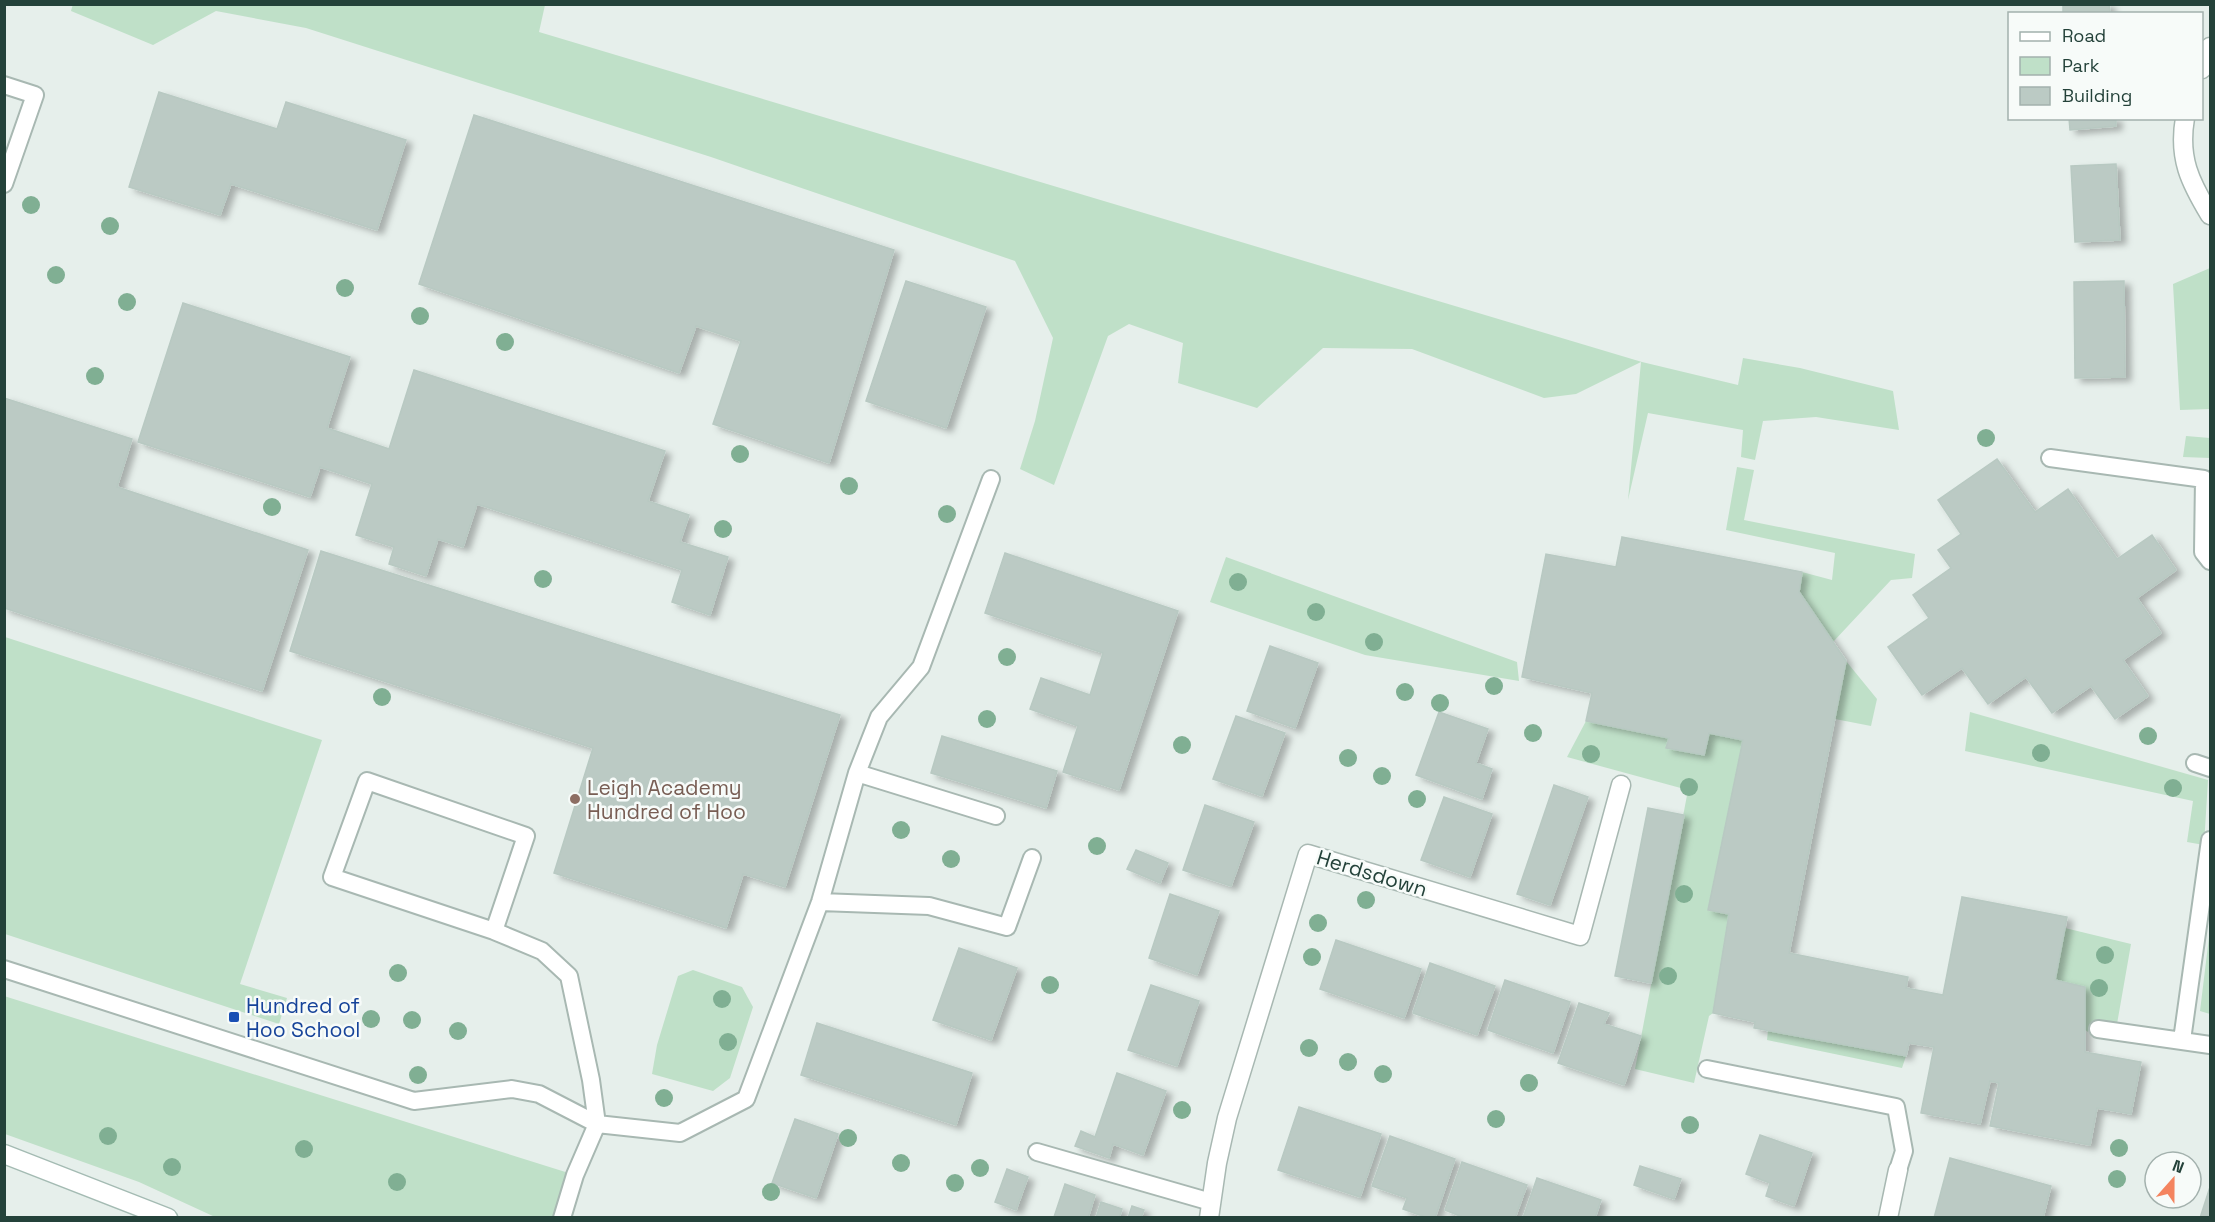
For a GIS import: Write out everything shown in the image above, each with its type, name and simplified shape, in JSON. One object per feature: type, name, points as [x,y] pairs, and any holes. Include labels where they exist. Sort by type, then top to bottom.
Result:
[{"type":"street","points":[[2203,67],[2211,47]]},
{"type":"street","points":[[2185,120],[2181,144],[2188,172],[2199,197],[2211,215]]},
{"type":"street","name":"Herdsdown","points":[[1210,1210],[1227,1118],[1308,854],[1580,936],[1621,785]]},
{"type":"street","points":[[4,1154],[168,1218]]},
{"type":"street","points":[[1888,1218],[1898,1170]]},
{"type":"lane","points":[[4,85],[35,95],[4,184]]},
{"type":"lane","points":[[2050,458],[2204,479],[2203,552],[2211,561]]},
{"type":"lane","points":[[4,969],[414,1101],[512,1089],[539,1094],[597,1124],[680,1132],[746,1100],[820,902],[857,773],[879,717],[921,667],[991,479]]},
{"type":"lane","points":[[857,773],[996,816]]},
{"type":"lane","points":[[494,931],[526,836],[367,781],[332,877],[494,931],[542,951],[569,976],[591,1080],[597,1124],[575,1175],[562,1218]]},
{"type":"lane","points":[[2182,1040],[2211,840]]},
{"type":"lane","points":[[820,902],[928,906],[1007,927],[1032,858]]},
{"type":"lane","points":[[2098,1029],[2211,1045]]},
{"type":"lane","points":[[1707,1069],[1896,1107],[1904,1151],[1898,1170]]},
{"type":"lane","points":[[1037,1152],[1210,1210]]},
{"type":"green space","points":[[73,4],[545,5],[539,32],[1642,362],[1738,385],[1743,358],[1800,368],[1893,391],[1899,430],[1816,417],[1763,421],[1755,460],[1741,457],[1743,430],[1648,413],[1628,500],[1641,362],[1576,394],[1544,398],[1412,349],[1323,348],[1257,408],[1178,383],[1183,343],[1129,324],[1108,336],[1054,485],[1020,469],[1035,421],[1053,338],[1015,261],[711,157],[306,28],[216,11],[153,45],[71,11]]},
{"type":"green space","points":[[2210,268],[2210,409],[2180,410],[2173,284]]},
{"type":"green space","points":[[2186,436],[2210,438],[2210,458],[2183,457]]},
{"type":"green space","points":[[1737,467],[1754,470],[1744,520],[1915,554],[1912,578],[1891,580],[1833,642],[1799,592],[1802,572],[1832,580],[1835,553],[1726,530]]},
{"type":"green space","points":[[1226,557],[1517,662],[1519,681],[1365,655],[1210,602]]},
{"type":"green space","points":[[5,637],[322,740],[240,984],[287,998],[279,1024],[5,934]]},
{"type":"green space","points":[[1846,661],[1877,699],[1871,726],[1835,719]]},
{"type":"green space","points":[[1970,712],[2208,780],[2204,845],[2187,842],[2193,801],[1965,751]]},
{"type":"green space","points":[[1586,721],[1669,738],[1667,748],[1704,755],[1709,733],[1743,740],[1709,910],[1729,914],[1713,1013],[1709,1016],[1694,1083],[1635,1069],[1688,790],[1567,757]]},
{"type":"green space","points":[[2065,928],[2131,944],[2117,1024],[2095,1022],[2090,1024],[2088,1032],[2085,1030],[2085,987],[2055,980]]},
{"type":"green space","points":[[2210,929],[2210,1014],[2200,1011]]},
{"type":"green space","points":[[693,970],[742,987],[753,1007],[730,1078],[713,1091],[652,1074],[657,1045],[678,976]]},
{"type":"green space","points":[[4,996],[575,1175],[563,1217],[215,1217],[139,1182],[5,1134]]},
{"type":"green space","points":[[1768,1030],[1906,1056],[1902,1068],[1767,1040]]},
{"type":"building","points":[[2063,4],[2109,4],[2110,12],[2063,12]]},
{"type":"building","points":[[159,92],[277,129],[286,102],[406,140],[377,230],[231,184],[220,215],[129,187]]},
{"type":"building","points":[[474,115],[894,250],[829,463],[713,424],[741,341],[696,326],[679,373],[419,284]]},
{"type":"building","points":[[2069,120],[2116,120],[2116,126],[2070,130]]},
{"type":"building","points":[[2116,164],[2120,240],[2075,242],[2071,166]]},
{"type":"building","points":[[906,281],[986,307],[946,428],[866,401]]},
{"type":"building","points":[[2124,281],[2125,377],[2075,378],[2074,282]]},
{"type":"building","points":[[183,303],[350,357],[327,428],[389,449],[414,370],[665,451],[648,501],[689,515],[680,542],[728,557],[710,615],[672,602],[682,570],[477,504],[463,547],[438,539],[426,576],[389,564],[394,547],[356,535],[372,484],[320,467],[310,497],[138,442]]},
{"type":"building","points":[[4,398],[132,439],[117,487],[308,550],[262,691],[4,608]]},
{"type":"building","points":[[1997,459],[2035,512],[2068,489],[2117,559],[2152,535],[2176,570],[2137,598],[2161,633],[2123,660],[2148,696],[2115,719],[2091,686],[2052,713],[2026,677],[1988,704],[1962,668],[1922,695],[1888,647],[1929,618],[1913,595],[1951,568],[1938,550],[1961,534],[1938,500]]},
{"type":"building","points":[[1622,537],[1802,572],[1799,592],[1846,661],[1789,953],[1908,977],[1906,988],[1943,995],[1962,897],[2067,917],[2055,980],[2085,987],[2085,1052],[2141,1062],[2131,1114],[2097,1108],[2090,1145],[1990,1126],[1999,1083],[1990,1081],[1980,1124],[1921,1113],[1934,1047],[1909,1043],[1906,1056],[1754,1028],[1755,1022],[1713,1013],[1729,914],[1708,910],[1743,740],[1709,733],[1704,755],[1666,748],[1669,738],[1586,721],[1592,693],[1522,677],[1546,554],[1616,567]]},
{"type":"building","points":[[321,551],[840,715],[785,887],[743,874],[726,928],[554,873],[593,748],[290,651]]},
{"type":"building","points":[[1005,553],[1178,611],[1119,790],[1063,772],[1078,726],[1030,709],[1041,678],[1090,695],[1103,653],[985,613]]},
{"type":"building","points":[[1270,646],[1318,663],[1295,728],[1247,711]]},
{"type":"building","points":[[1439,712],[1488,729],[1476,763],[1492,769],[1482,799],[1416,775]]},
{"type":"building","points":[[1236,716],[1285,733],[1262,796],[1213,779]]},
{"type":"building","points":[[942,736],[1057,771],[1046,808],[931,773]]},
{"type":"building","points":[[1554,785],[1588,797],[1550,905],[1517,894]]},
{"type":"building","points":[[1444,797],[1492,814],[1470,877],[1421,860]]},
{"type":"building","points":[[1205,805],[1254,822],[1231,886],[1183,870]]},
{"type":"building","points":[[1648,808],[1684,815],[1651,983],[1615,976]]},
{"type":"building","points":[[1136,850],[1168,863],[1160,883],[1127,869]]},
{"type":"building","points":[[1170,894],[1219,911],[1197,975],[1149,958]]},
{"type":"building","points":[[1336,940],[1421,969],[1404,1018],[1320,989]]},
{"type":"building","points":[[959,948],[1017,968],[991,1040],[933,1020]]},
{"type":"building","points":[[1430,963],[1495,986],[1477,1035],[1413,1013]]},
{"type":"building","points":[[1505,980],[1570,1002],[1553,1053],[1488,1030]]},
{"type":"building","points":[[1151,985],[1199,1001],[1177,1066],[1128,1050]]},
{"type":"building","points":[[1579,1003],[1609,1013],[1604,1024],[1641,1036],[1624,1085],[1558,1063]]},
{"type":"building","points":[[817,1023],[972,1073],[956,1125],[801,1075]]},
{"type":"building","points":[[1117,1073],[1166,1091],[1143,1155],[1113,1144],[1109,1158],[1075,1146],[1081,1131],[1095,1137]]},
{"type":"building","points":[[1299,1107],[1381,1134],[1360,1197],[1278,1170]]},
{"type":"building","points":[[795,1119],[838,1134],[816,1198],[772,1183]]},
{"type":"building","points":[[1760,1135],[1812,1153],[1794,1206],[1766,1196],[1770,1183],[1746,1174]]},
{"type":"building","points":[[1390,1136],[1455,1159],[1435,1218],[1428,1218],[1403,1209],[1407,1198],[1372,1186]]},
{"type":"building","points":[[1950,1158],[2051,1186],[2043,1218],[1934,1218]]},
{"type":"building","points":[[1462,1162],[1527,1185],[1515,1218],[1465,1218],[1445,1210]]},
{"type":"building","points":[[1640,1166],[1681,1179],[1674,1199],[1634,1185]]},
{"type":"building","points":[[1007,1169],[1028,1177],[1016,1210],[995,1202]]},
{"type":"building","points":[[1537,1178],[1601,1200],[1595,1218],[1523,1218]]},
{"type":"building","points":[[1065,1184],[1095,1195],[1088,1218],[1054,1217]]},
{"type":"building","points":[[2210,1187],[2210,1218],[2200,1218]]},
{"type":"building","points":[[1101,1202],[1122,1209],[1119,1218],[1096,1218]]},
{"type":"building","points":[[1132,1206],[1144,1210],[1141,1218],[1128,1218]]},
{"type":"place","name":"Leigh Academy Hundred of Hoo","points":[[575,799]]},
{"type":"place","name":"Hundred of Hoo School","points":[[234,1017]]}]
